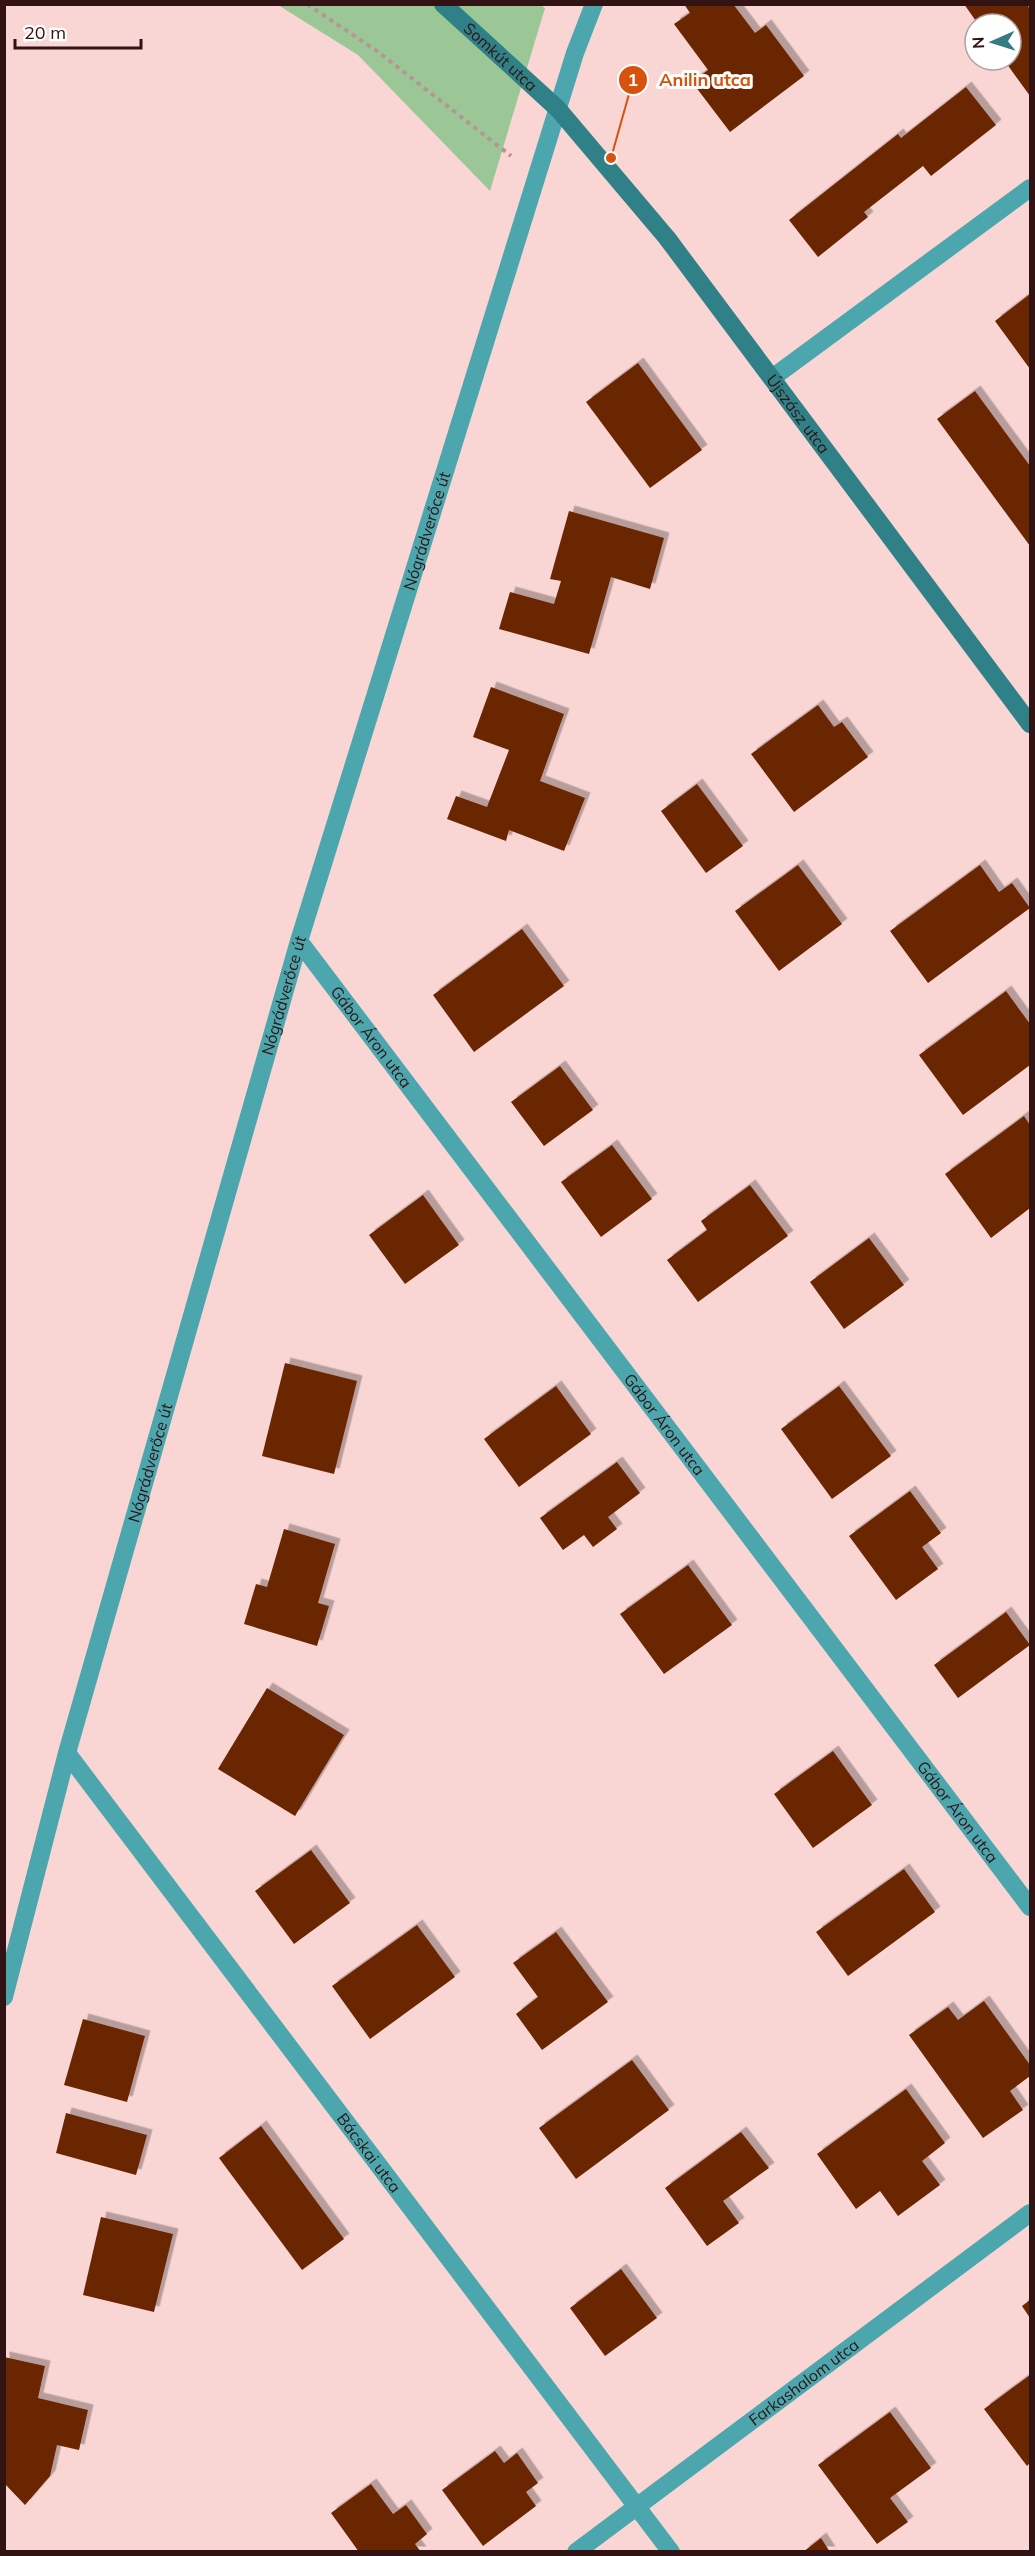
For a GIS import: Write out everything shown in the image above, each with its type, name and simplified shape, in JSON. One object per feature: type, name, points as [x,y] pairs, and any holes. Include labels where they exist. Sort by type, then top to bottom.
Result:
[{"type":"street","name":"Somkút utca","points":[[442,4],[558,109]]},
{"type":"street","name":"Nógrádverőce út","points":[[4,1997],[67,1754],[299,941],[575,53],[594,4]]},
{"type":"street","name":"Újszász utca","points":[[558,109],[668,238],[1030,724]]},
{"type":"street","points":[[772,378],[1030,188]]},
{"type":"street","name":"Gábor Áron utca","points":[[299,941],[1030,1906]]},
{"type":"street","name":"Bácskai utca","points":[[67,1754],[671,2552]]},
{"type":"street","name":"Farkashalom utca","points":[[576,2552],[1030,2212]]},
{"type":"path","points":[[307,4],[377,51],[537,177]]},
{"type":"green space","points":[[539,4],[545,8],[490,191],[358,55],[278,5]]},
{"type":"building","points":[[684,4],[733,4],[755,33],[766,25],[804,76],[730,132],[692,82],[708,70],[674,24],[690,13]]},
{"type":"building","points":[[964,4],[1027,4],[1030,10],[1030,96],[1013,72],[1023,72],[1023,12],[970,12]]},
{"type":"building","points":[[966,87],[996,125],[931,176],[923,166],[864,212],[868,217],[818,257],[789,220],[898,134],[901,138]]},
{"type":"building","points":[[1030,294],[1030,369],[995,321]]},
{"type":"building","points":[[638,363],[702,450],[650,488],[586,402]]},
{"type":"building","points":[[975,391],[1030,466],[1030,546],[937,419]]},
{"type":"building","points":[[569,511],[664,538],[650,589],[611,577],[589,654],[499,629],[510,592],[554,604],[561,581],[550,579]]},
{"type":"building","points":[[491,687],[564,714],[540,781],[585,798],[564,851],[509,830],[506,841],[447,819],[456,796],[487,807],[509,750],[473,737]]},
{"type":"building","points":[[818,705],[834,727],[842,722],[868,757],[794,812],[751,754]]},
{"type":"building","points":[[697,784],[743,846],[706,873],[661,811]]},
{"type":"building","points":[[798,865],[842,924],[779,971],[735,911]]},
{"type":"building","points":[[980,865],[999,892],[1012,883],[1030,908],[928,983],[890,931]]},
{"type":"building","points":[[522,929],[564,986],[474,1052],[433,995]]},
{"type":"building","points":[[1006,991],[1030,1024],[1030,1065],[963,1115],[919,1055]]},
{"type":"building","points":[[560,1066],[593,1110],[544,1146],[511,1102]]},
{"type":"building","points":[[1024,1116],[1030,1125],[1030,1208],[991,1238],[945,1174]]},
{"type":"building","points":[[612,1145],[652,1199],[601,1237],[561,1182]]},
{"type":"building","points":[[750,1185],[788,1236],[698,1302],[667,1260],[707,1230],[701,1221]]},
{"type":"building","points":[[423,1195],[459,1245],[405,1284],[369,1235]]},
{"type":"building","points":[[869,1238],[904,1285],[844,1329],[810,1282]]},
{"type":"building","points":[[285,1363],[357,1381],[334,1474],[262,1456]]},
{"type":"building","points":[[556,1386],[591,1434],[519,1487],[484,1439]]},
{"type":"building","points":[[839,1386],[891,1456],[832,1499],[781,1429]]},
{"type":"building","points":[[617,1462],[640,1493],[608,1517],[617,1529],[593,1547],[584,1535],[563,1550],[540,1518]]},
{"type":"building","points":[[910,1491],[941,1533],[922,1547],[938,1569],[896,1600],[849,1536]]},
{"type":"building","points":[[284,1529],[335,1544],[318,1603],[329,1606],[317,1646],[244,1624],[256,1584],[267,1587]]},
{"type":"building","points":[[688,1565],[732,1625],[664,1674],[620,1614]]},
{"type":"building","points":[[1006,1612],[1030,1645],[958,1698],[934,1665]]},
{"type":"building","points":[[267,1688],[344,1735],[295,1816],[218,1769]]},
{"type":"building","points":[[833,1751],[872,1805],[813,1848],[774,1794]]},
{"type":"building","points":[[311,1850],[350,1903],[294,1944],[255,1891]]},
{"type":"building","points":[[904,1869],[935,1912],[848,1976],[816,1932]]},
{"type":"building","points":[[417,1925],[455,1977],[370,2039],[332,1986]]},
{"type":"building","points":[[556,1932],[608,2002],[542,2050],[516,2014],[538,1997],[513,1963]]},
{"type":"building","points":[[984,2001],[1030,2065],[1030,2076],[1010,2091],[1023,2110],[983,2138],[909,2035],[948,2007],[958,2020]]},
{"type":"building","points":[[83,2019],[145,2036],[127,2102],[64,2085]]},
{"type":"building","points":[[632,2060],[669,2110],[576,2179],[539,2128]]},
{"type":"building","points":[[906,2089],[945,2143],[922,2161],[940,2185],[898,2216],[880,2191],[856,2209],[817,2154]]},
{"type":"building","points":[[66,2113],[147,2135],[136,2175],[56,2153]]},
{"type":"building","points":[[261,2126],[344,2239],[302,2270],[219,2158]]},
{"type":"building","points":[[741,2132],[769,2168],[723,2201],[739,2223],[707,2246],[665,2188]]},
{"type":"building","points":[[101,2217],[173,2234],[154,2312],[83,2295]]},
{"type":"building","points":[[621,2269],[657,2318],[605,2356],[570,2308]]},
{"type":"building","points":[[1030,2300],[1030,2318],[1022,2306]]},
{"type":"building","points":[[4,2357],[45,2366],[38,2398],[88,2410],[79,2450],[57,2445],[50,2476],[25,2505],[4,2483]]},
{"type":"building","points":[[1030,2375],[1030,2463],[1027,2466],[984,2409]]},
{"type":"building","points":[[890,2412],[931,2468],[890,2498],[908,2522],[877,2544],[818,2465]]},
{"type":"building","points":[[495,2451],[504,2463],[517,2453],[538,2483],[526,2492],[536,2506],[483,2546],[442,2490]]},
{"type":"building","points":[[371,2484],[393,2514],[406,2505],[427,2534],[415,2544],[421,2552],[359,2552],[331,2513]]},
{"type":"building","points":[[821,2538],[830,2552],[803,2552]]},
{"type":"place","name":"Anilin utca","points":[[611,158]]}]
